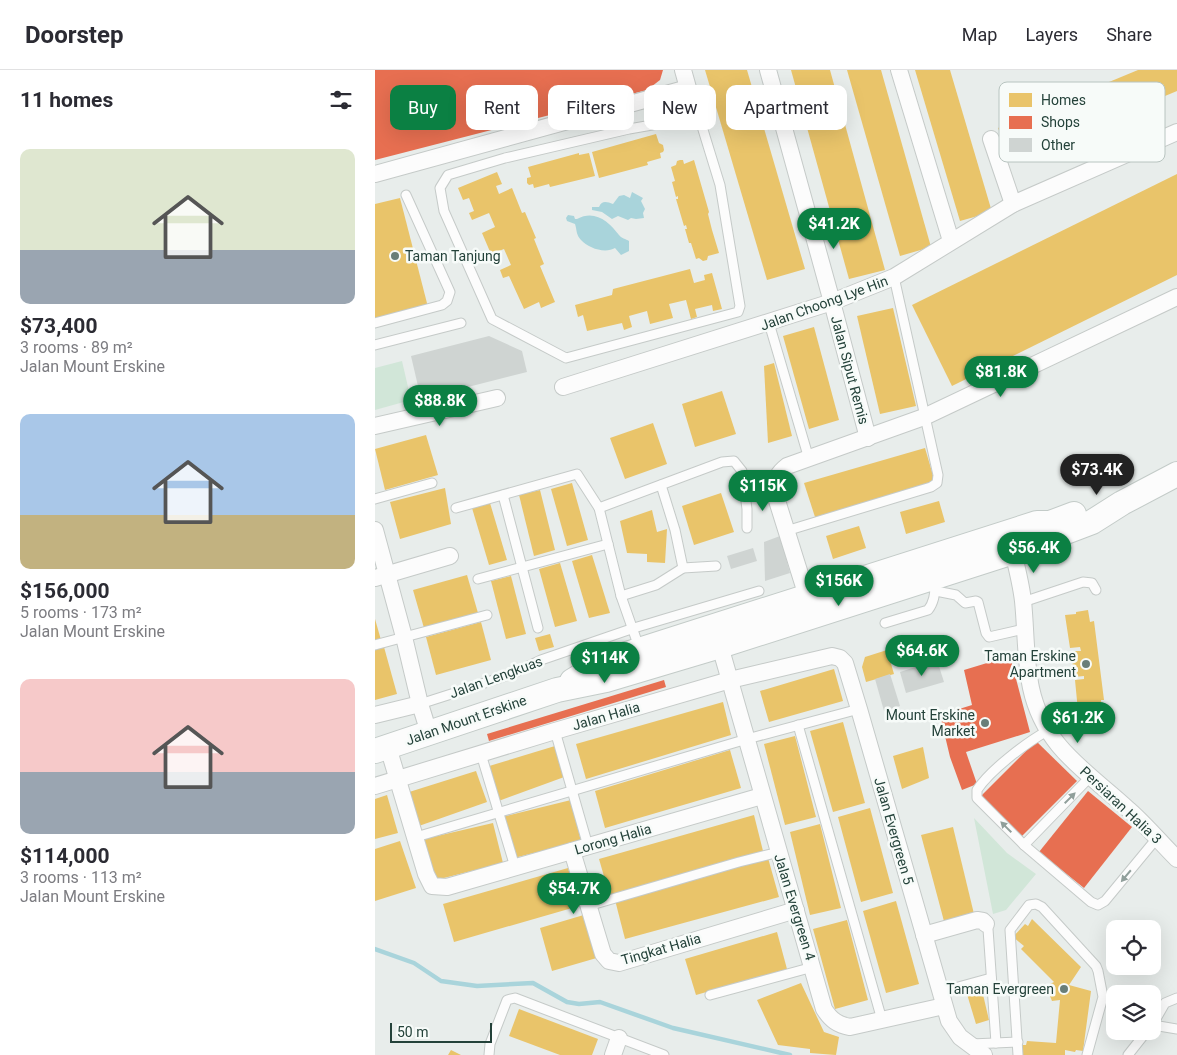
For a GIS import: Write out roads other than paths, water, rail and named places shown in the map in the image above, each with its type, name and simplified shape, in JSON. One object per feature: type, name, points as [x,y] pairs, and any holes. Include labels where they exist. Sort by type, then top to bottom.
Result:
[{"type":"main road","name":"Jalan Mount Erskine","points":[[381,749],[557,690],[605,661],[643,659],[763,601],[810,607],[932,579],[991,548],[1008,548],[1013,552],[1092,522],[1122,503],[1177,474]]},
{"type":"main road","name":"Jalan Mount Erskine","points":[[720,646],[903,565],[1037,523],[1050,523],[1091,508],[1122,503]]},
{"type":"main road","points":[[1013,552],[1016,540],[1039,531],[1050,523]]},
{"type":"main road","points":[[903,565],[932,579]]},
{"type":"main road","points":[[720,646],[722,638],[726,634],[761,622],[763,601]]},
{"type":"main road","points":[[643,659],[707,638],[717,642],[720,646]]},
{"type":"street","points":[[683,70],[687,85]]},
{"type":"street","name":"Jalan Siput Remis","points":[[767,70],[868,438]]},
{"type":"street","points":[[899,70],[951,241]]},
{"type":"street","points":[[375,174],[644,100]]},
{"type":"street","name":"Jalan Choong Lye Hin","points":[[1165,137],[1177,132]]},
{"type":"street","points":[[991,139],[1013,204]]},
{"type":"street","name":"Jalan Choong Lye Hin","points":[[563,386],[769,323],[832,302],[894,277],[1013,204],[1109,162]]},
{"type":"street","points":[[810,607],[774,491],[775,480],[779,472],[787,466],[924,417],[1177,297]]},
{"type":"street","points":[[375,426],[497,398]]},
{"type":"street","points":[[375,530],[381,576],[404,637],[429,734]]},
{"type":"street","name":"Persiaran Halia 3","points":[[1013,552],[1023,602],[1024,629],[1031,688],[1047,731],[1068,757],[1131,811],[1177,859]]},
{"type":"street","points":[[381,576],[450,556]]},
{"type":"street","name":"Jalan Evergreen 4","points":[[720,646],[824,1009],[837,1024],[850,1028],[882,1020],[942,999]]},
{"type":"street","name":"Jalan Halia","points":[[375,786],[730,680],[832,656],[840,658]]},
{"type":"street","name":"Jalan Evergreen 5","points":[[840,658],[845,663],[859,709],[942,999],[955,1033],[984,1055]]},
{"type":"street","name":"Jalan Lengkuas","points":[[375,716],[420,704]]},
{"type":"street","name":"Lorong Halia","points":[[381,749],[398,780],[426,874],[433,886],[447,887],[762,796]]},
{"type":"street","name":"Tingkat Halia","points":[[572,851],[603,954],[609,961],[619,963],[796,910]]},
{"type":"street","points":[[924,935],[977,920],[983,921],[986,924]]},
{"type":"street","points":[[613,1055],[619,1038]]},
{"type":"lane","points":[[700,120],[719,185],[740,306],[738,312],[566,358],[492,319],[444,211],[440,188],[448,175],[505,158],[629,129],[675,121],[686,124],[700,120]]},
{"type":"lane","points":[[375,323],[442,305],[447,301],[450,292],[405,195]]},
{"type":"lane","points":[[786,531],[935,485],[939,479],[894,277]]},
{"type":"lane","points":[[375,345],[461,323]]},
{"type":"lane","points":[[769,323],[809,459]]},
{"type":"lane","points":[[599,508],[722,462],[734,461],[742,471],[747,509],[747,528]]},
{"type":"lane","points":[[455,508],[577,474],[599,508],[621,596],[634,628],[643,659]]},
{"type":"lane","points":[[375,499],[432,483]]},
{"type":"lane","points":[[661,485],[675,530],[683,568]]},
{"type":"lane","points":[[503,495],[538,628]]},
{"type":"lane","points":[[479,579],[608,544]]},
{"type":"lane","points":[[621,596],[655,585],[683,568],[716,566]]},
{"type":"lane","points":[[885,623],[928,610],[932,605],[932,579]]},
{"type":"lane","points":[[932,579],[957,595],[965,603],[978,602],[986,634],[989,637],[1024,629]]},
{"type":"lane","points":[[1023,602],[1083,582],[1092,583],[1097,590]]},
{"type":"lane","name":"Jalan Lengkuas","points":[[420,704],[514,673],[541,660],[634,628],[763,601]]},
{"type":"lane","points":[[375,645],[487,615]]},
{"type":"lane","points":[[415,837],[747,739],[859,709]]},
{"type":"lane","points":[[798,725],[882,1020]]},
{"type":"lane","points":[[555,731],[588,846]]},
{"type":"lane","points":[[1047,731],[1028,742],[988,777],[977,790],[977,798],[1024,845],[1091,902],[1098,905],[1105,901],[1157,838]]},
{"type":"lane","points":[[481,754],[515,867]]},
{"type":"lane","points":[[1024,845],[1091,776]]},
{"type":"lane","points":[[588,906],[779,852]]},
{"type":"lane","points":[[1018,1055],[1010,930],[1029,905],[1036,904],[1042,907],[1096,966],[1098,971],[1103,998],[1087,1055]]},
{"type":"lane","points":[[986,924],[988,929],[996,1043]]},
{"type":"lane","points":[[710,996],[813,967]]},
{"type":"lane","points":[[942,999],[991,978]]},
{"type":"lane","points":[[1161,1010],[1165,1003],[1177,998]]},
{"type":"lane","points":[[489,1055],[490,1044],[509,999],[518,999],[663,1055]]},
{"type":"lane","points":[[1161,1026],[1177,1029]]},
{"type":"lane","points":[[1128,1055],[1140,1040]]},
{"type":"lane","points":[[970,1044],[1018,1042]]},
{"type":"water","points":[[632,192],[643,198],[641,201],[645,209],[643,213],[644,218],[631,218],[628,220],[618,216],[612,219],[602,212],[592,210],[592,207],[599,207],[603,202],[613,204],[619,196],[624,195],[630,198]]},
{"type":"water","points":[[568,215],[574,216],[575,219],[590,215],[601,218],[620,236],[629,241],[629,251],[621,255],[615,248],[602,250],[588,245],[578,236],[575,224],[567,221]]},
{"type":"waterway","points":[[375,949],[414,963],[441,981],[477,986],[533,983],[567,1002],[579,1004],[600,1002],[673,1028],[790,1055]]},
{"type":"place","name":"Taman Tanjung","points":[[395,256]]},
{"type":"place","name":"Taman Erskine Apartment","points":[[1086,664]]},
{"type":"place","name":"Mount Erskine Market","points":[[985,723]]},
{"type":"place","name":"Taman Evergreen","points":[[1064,989]]}]
